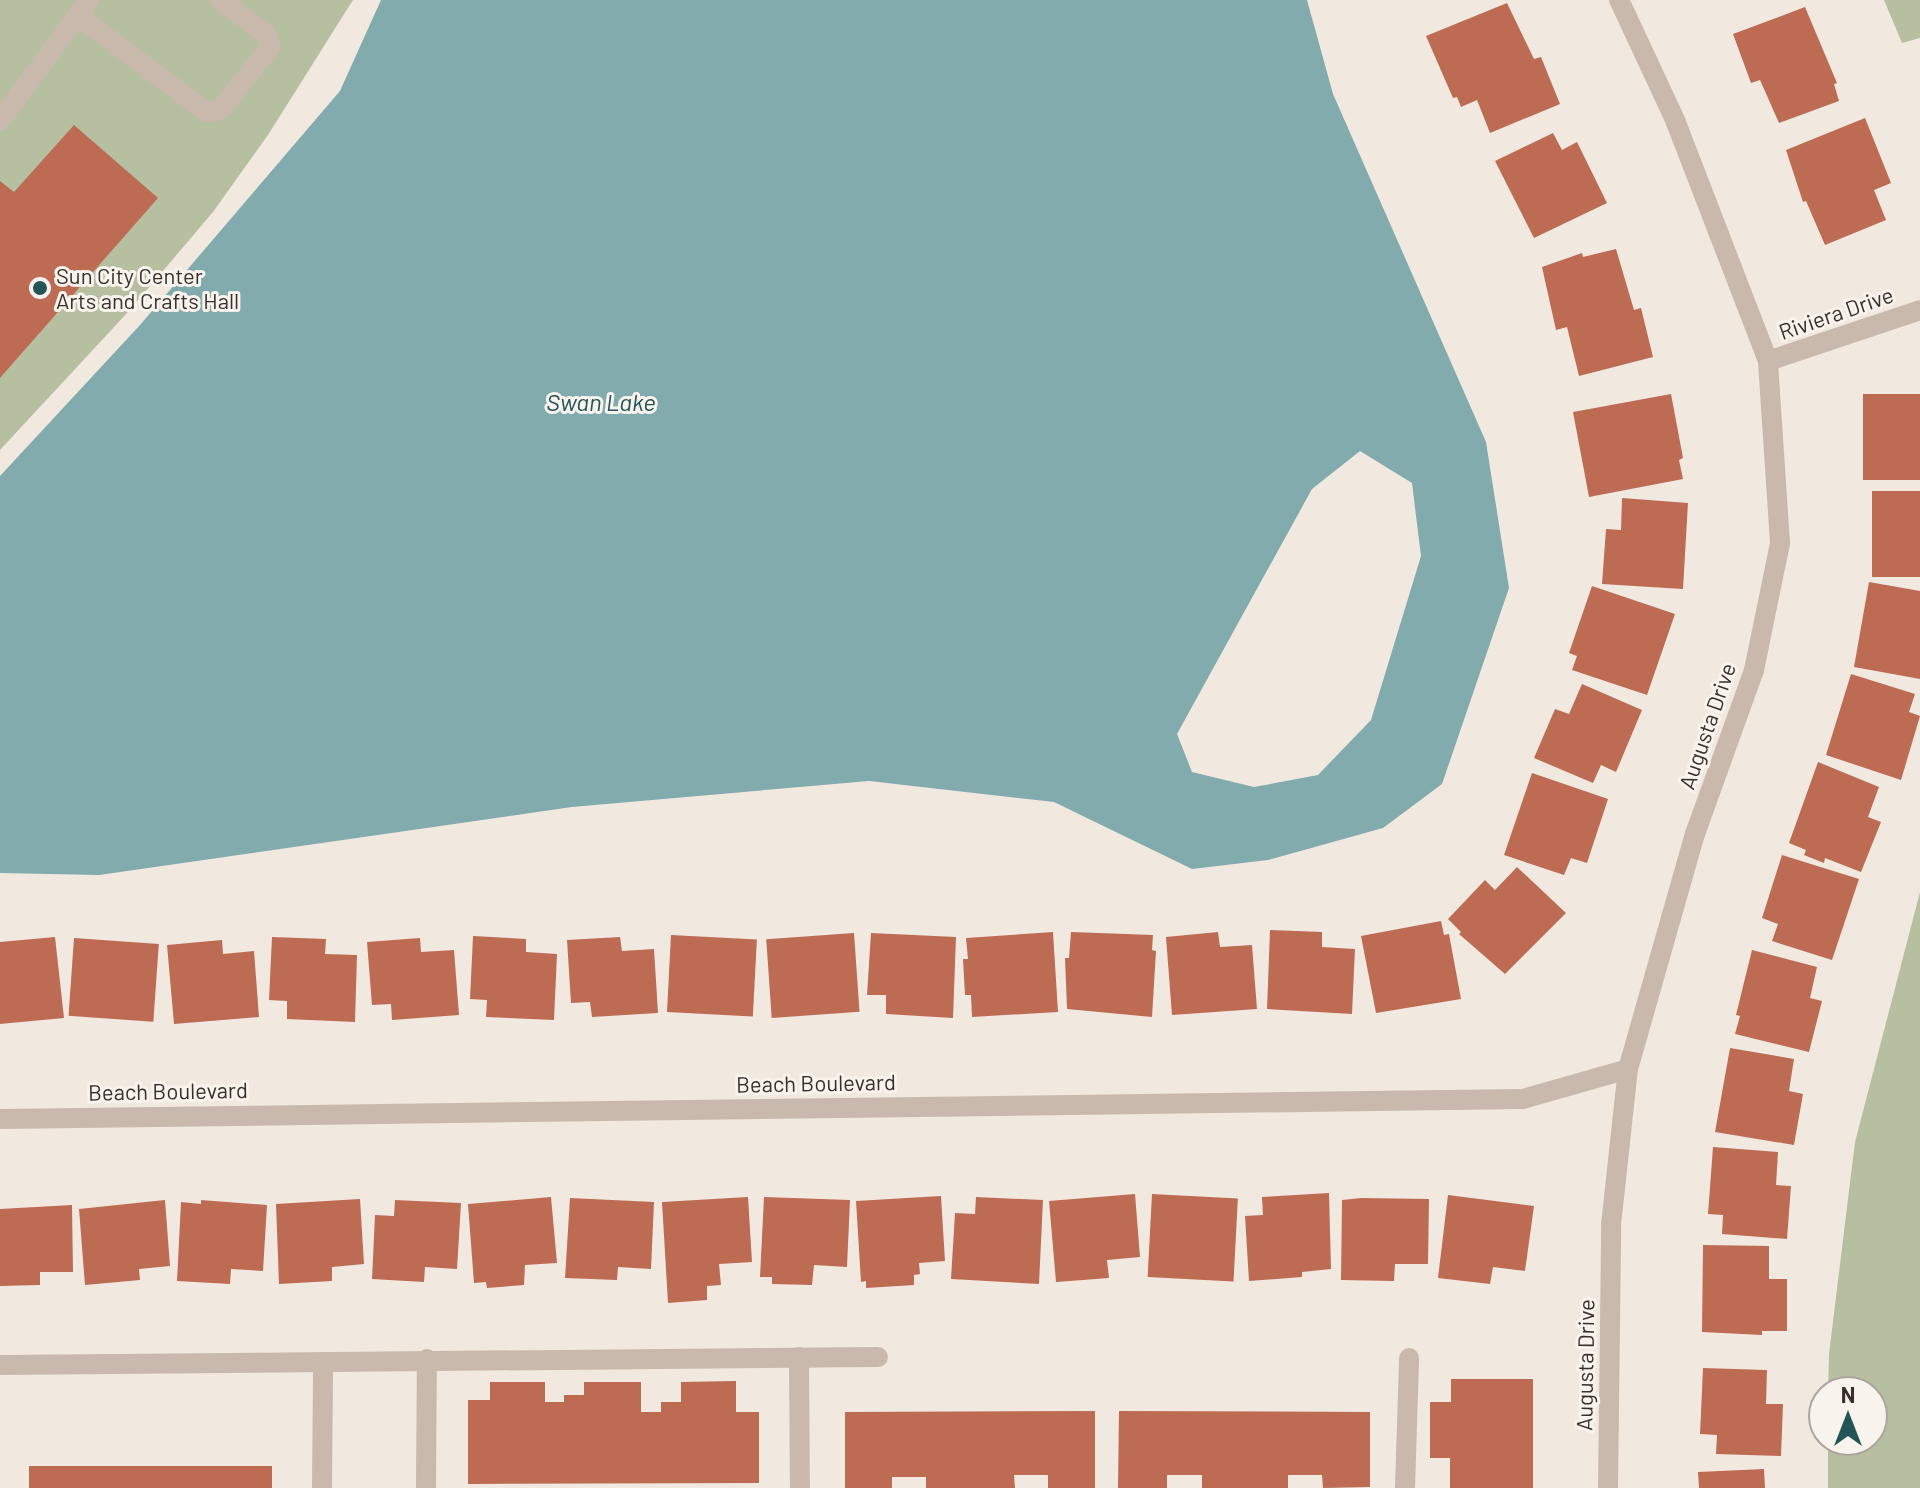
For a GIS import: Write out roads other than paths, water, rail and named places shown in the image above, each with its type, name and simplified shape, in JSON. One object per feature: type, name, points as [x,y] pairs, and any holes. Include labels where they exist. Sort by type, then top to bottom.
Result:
[{"type":"street","points":[[0,121],[83,8],[207,112],[222,108],[270,47],[266,34],[220,0]]},
{"type":"street","name":"Augusta Drive","points":[[1608,1488],[1611,1225],[1628,1069],[1695,834],[1754,670],[1780,543],[1768,361],[1676,122],[1619,0]]},
{"type":"street","name":"Riviera Drive","points":[[1768,361],[1920,310]]},
{"type":"street","name":"Beach Boulevard","points":[[0,1119],[1523,1099],[1628,1069]]},
{"type":"street","points":[[799,1357],[800,1488]]},
{"type":"street","points":[[0,1365],[878,1357]]},
{"type":"street","points":[[1405,1488],[1409,1358]]},
{"type":"street","points":[[426,1488],[427,1359]]},
{"type":"street","points":[[322,1488],[323,1362]]},
{"type":"water","name":"Swan Lake","points":[[381,0],[1307,0],[1333,94],[1486,442],[1509,588],[1442,784],[1383,828],[1268,860],[1192,869],[1054,802],[869,781],[572,807],[99,875],[0,873],[0,476],[140,325],[340,91]],"holes":[[[1360,451],[1412,483],[1421,556],[1371,720],[1318,775],[1254,787],[1192,772],[1177,734],[1312,489]]]},
{"type":"place","name":"Sun City Center Arts and Crafts Hall","points":[[40,288]]}]
